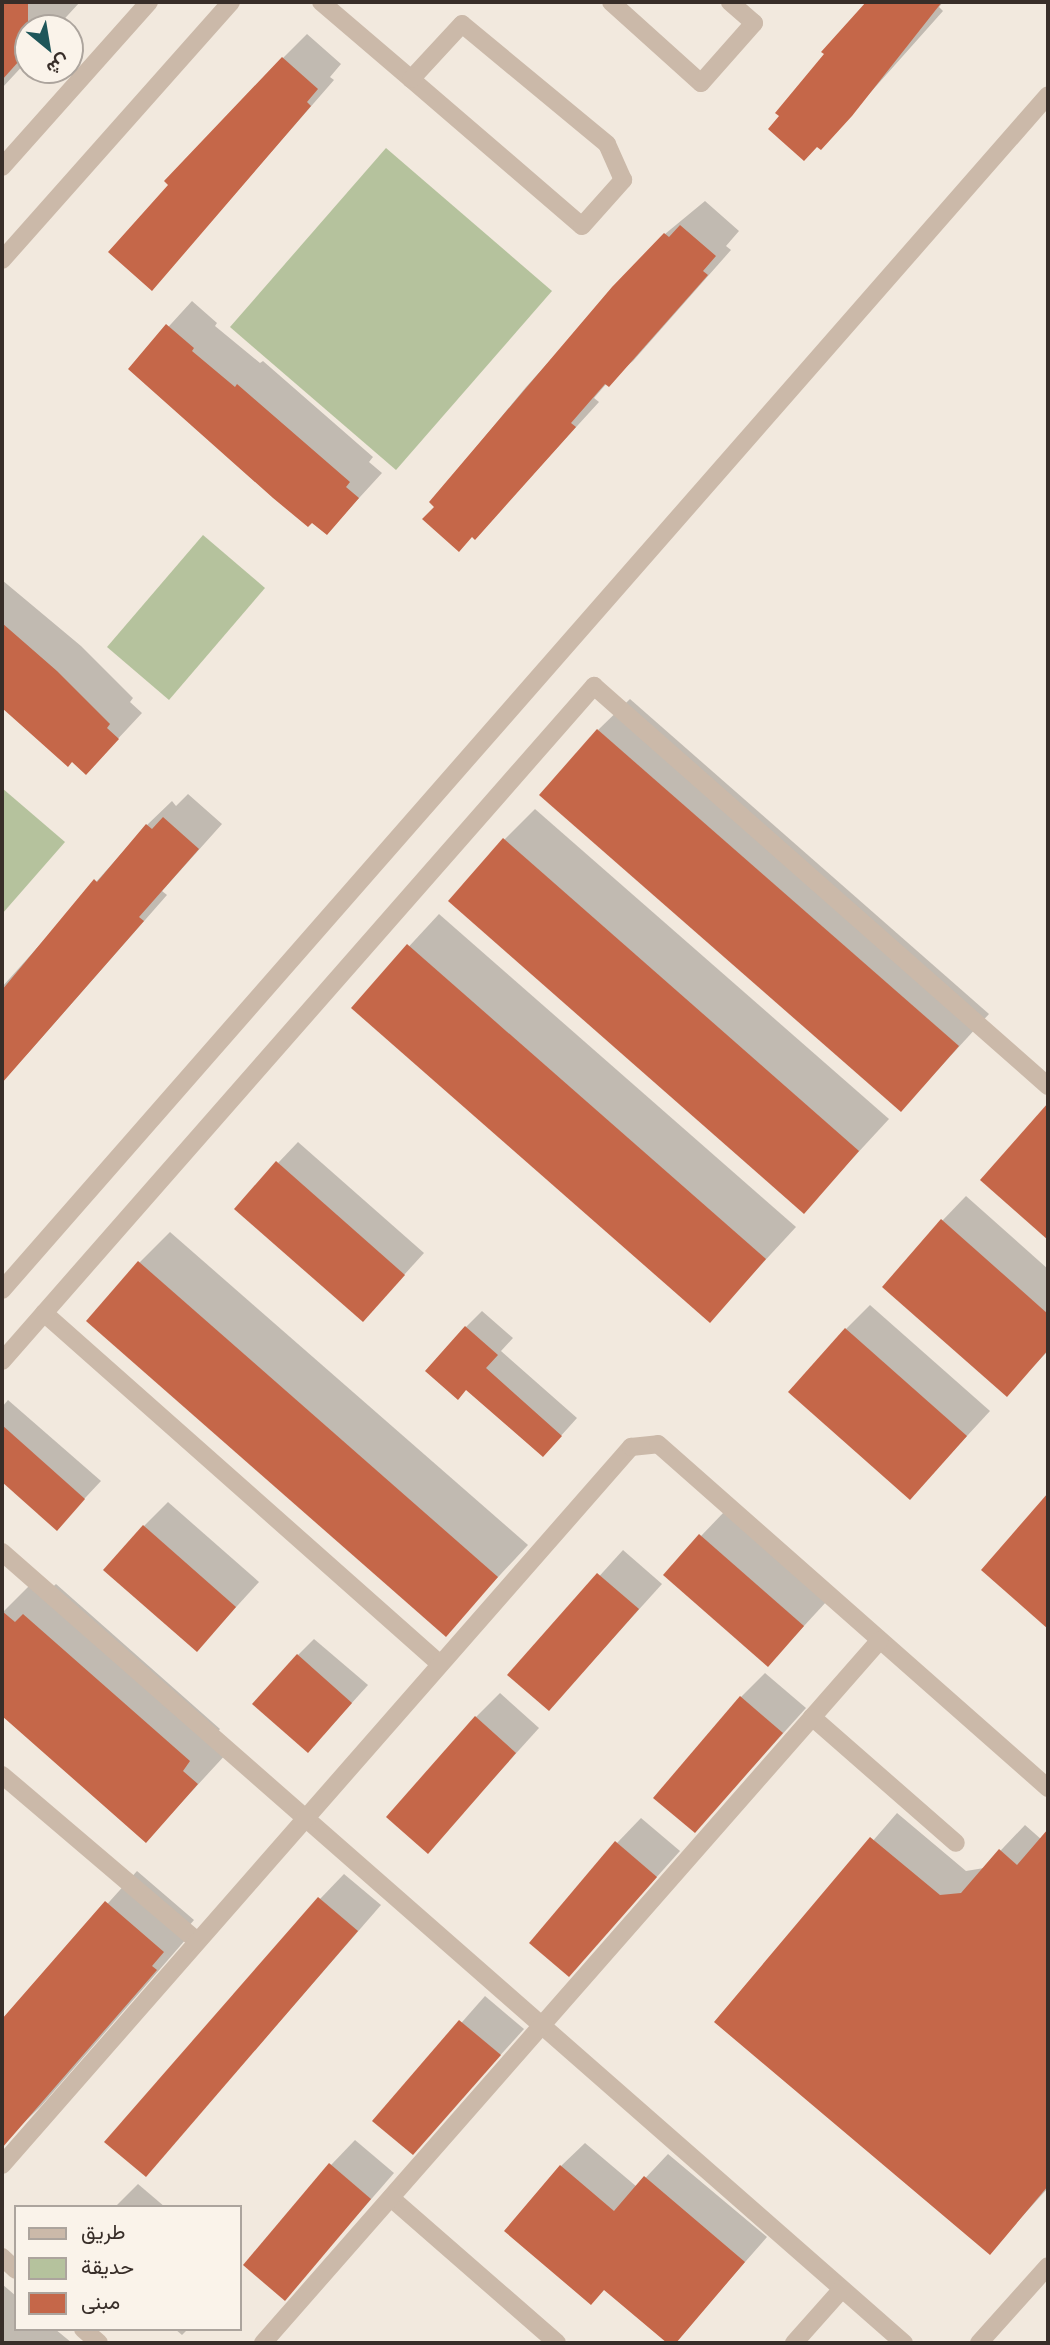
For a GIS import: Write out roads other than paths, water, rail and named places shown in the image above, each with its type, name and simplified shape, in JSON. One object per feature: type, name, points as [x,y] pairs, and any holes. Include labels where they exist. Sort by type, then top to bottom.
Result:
[{"type":"lane","points":[[2,167],[149,2]]},
{"type":"lane","points":[[2,260],[231,2]]},
{"type":"lane","points":[[321,2],[582,226],[623,180],[607,144],[462,24],[411,79]]},
{"type":"lane","points":[[611,2],[701,83],[754,23],[730,2]]},
{"type":"lane","points":[[2,1290],[1048,95]]},
{"type":"lane","points":[[2,1361],[594,686],[1048,1086]]},
{"type":"lane","points":[[44,1313],[439,1663]]},
{"type":"lane","points":[[2,2165],[607,1470],[631,1447],[658,1444],[1048,1788]]},
{"type":"lane","points":[[2,1552],[904,2343]]},
{"type":"lane","points":[[263,2343],[880,1640]]},
{"type":"lane","points":[[812,1717],[956,1843]]},
{"type":"lane","points":[[2,1775],[197,1941]]},
{"type":"lane","points":[[391,2198],[557,2343]]},
{"type":"lane","points":[[979,2343],[1048,2266]]},
{"type":"lane","points":[[794,2343],[842,2289]]},
{"type":"lane","points":[[85,2331],[99,2343]]}]
